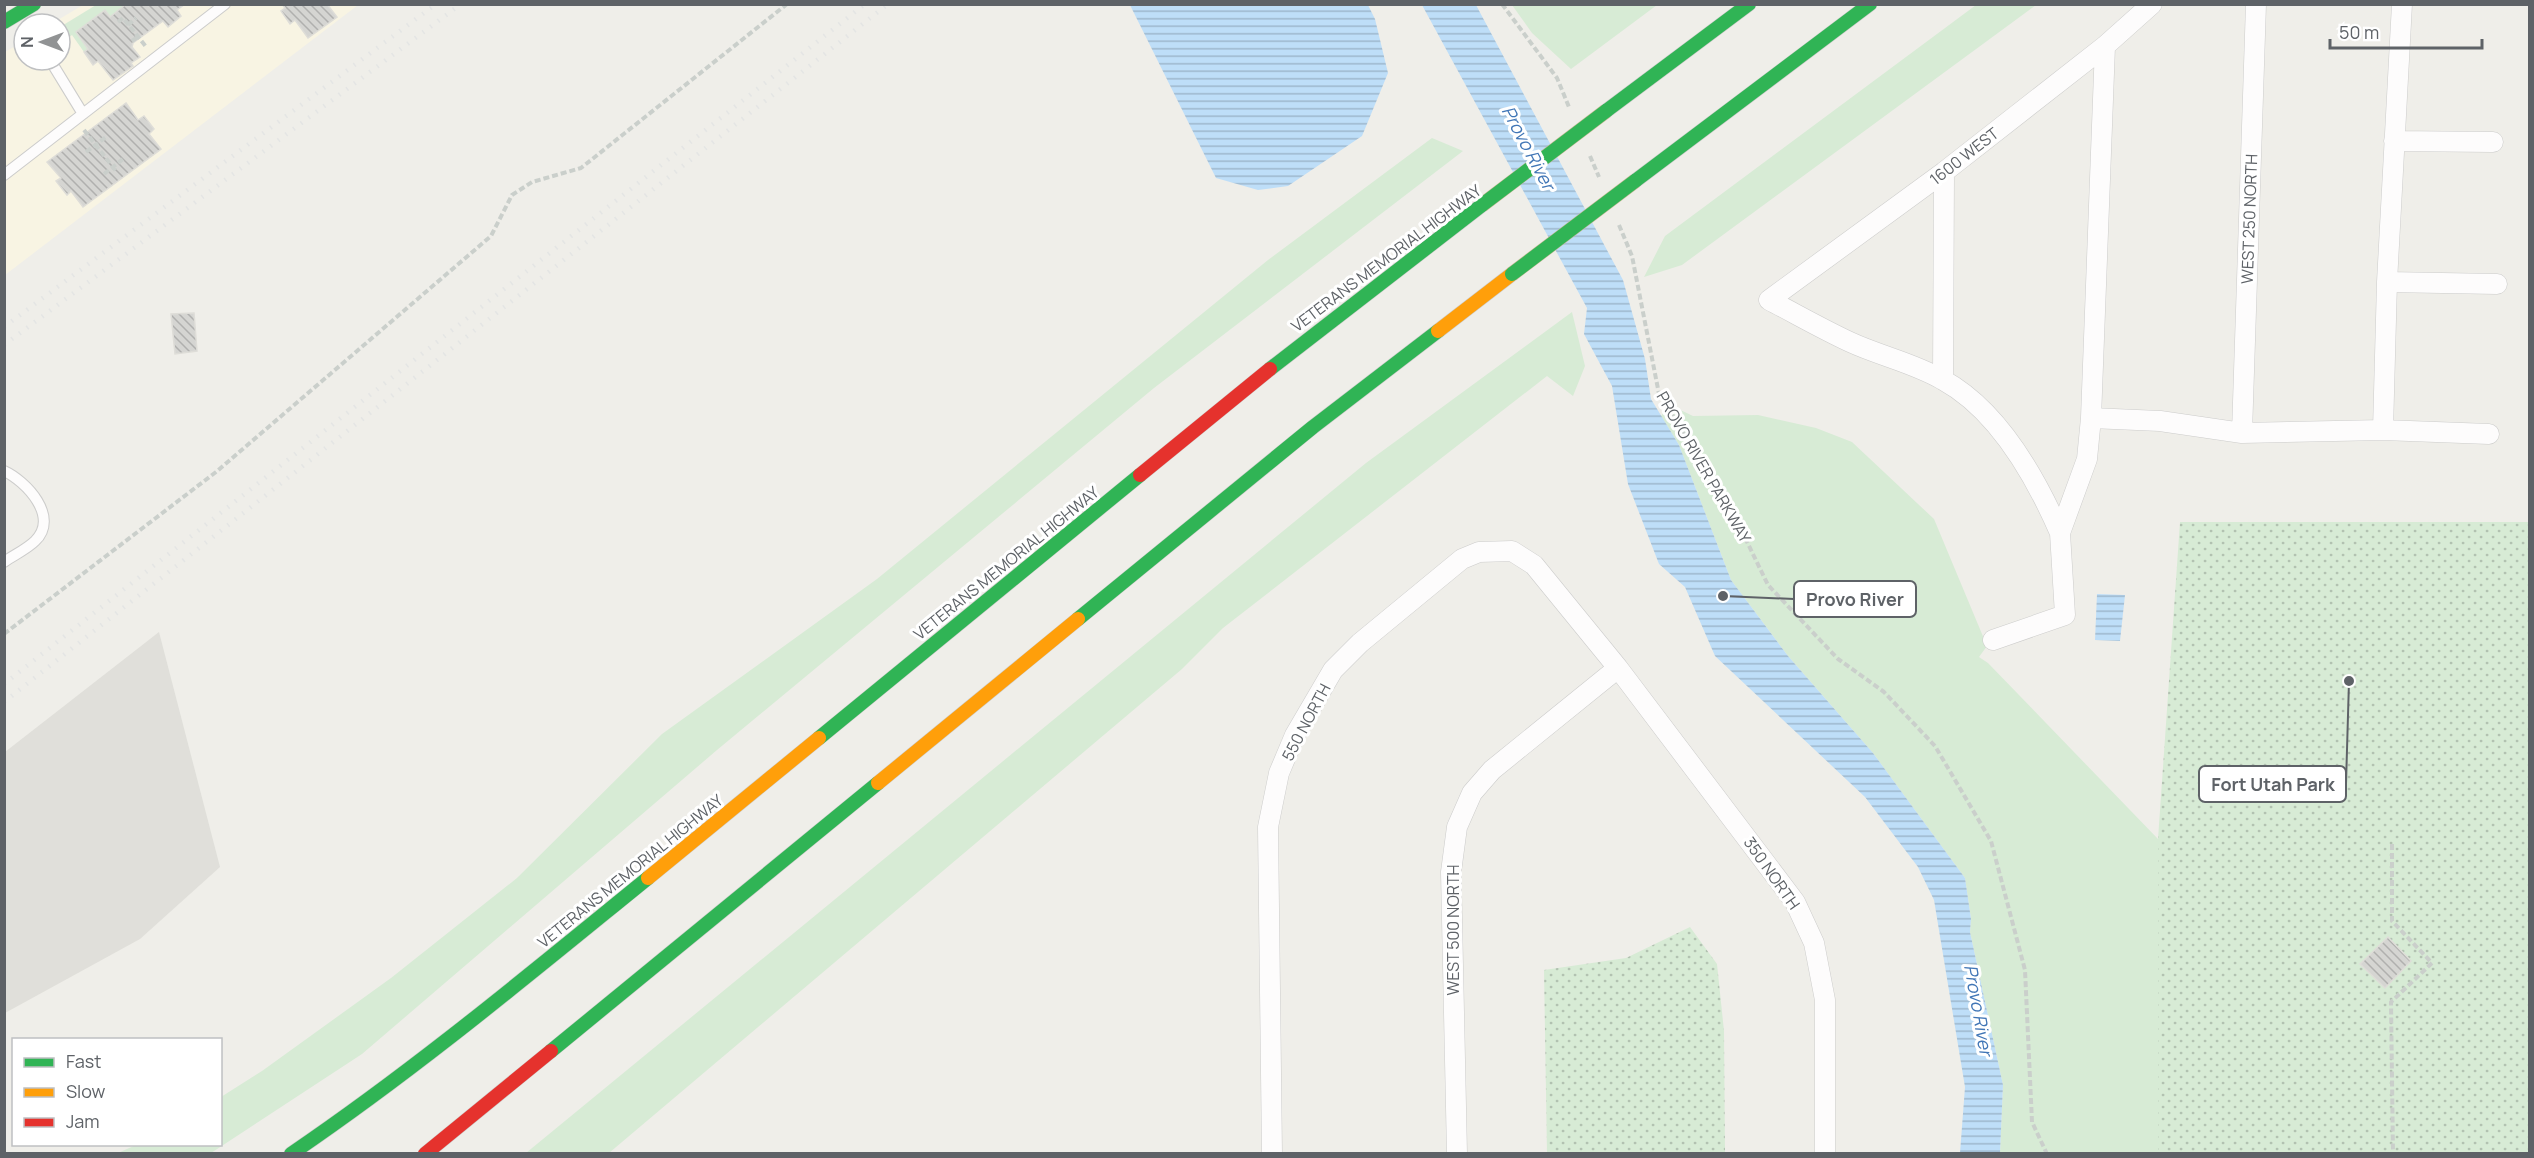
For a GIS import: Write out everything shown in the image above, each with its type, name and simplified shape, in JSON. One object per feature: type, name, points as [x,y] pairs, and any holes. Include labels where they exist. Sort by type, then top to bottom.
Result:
[{"type":"main road","name":"VETERANS MEMORIAL HIGHWAY","points":[[291,1154],[360,1107],[451,1039],[1248,386],[1749,4]]},
{"type":"main road","points":[[425,1154],[1313,427],[1870,4]]},
{"type":"street","name":"1600 WEST","points":[[1943,380],[1850,342],[1769,300],[1944,172],[2104,46],[2152,4]]},
{"type":"street","name":"WEST 250 NORTH","points":[[2242,433],[2256,4]]},
{"type":"street","points":[[2383,430],[2387,282],[2402,4]]},
{"type":"street","points":[[2060,533],[2087,459],[2091,418],[2104,46]]},
{"type":"street","points":[[2394,141],[2493,142]]},
{"type":"street","points":[[1944,172],[1943,380],[1973,403],[2004,436],[2039,485],[2060,533],[2065,615],[1993,640]]},
{"type":"street","points":[[2387,282],[2497,285]]},
{"type":"street","points":[[2091,418],[2160,421],[2242,433],[2383,430],[2489,434]]},
{"type":"street","name":"550 NORTH","points":[[1272,1154],[1268,827],[1279,773],[1295,735],[1333,670],[1360,643],[1461,559],[1479,552],[1512,551],[1534,565],[1618,668]]},
{"type":"street","name":"WEST 500 NORTH","points":[[1456,1154],[1451,873],[1457,827],[1472,793],[1492,770],[1618,668]]},
{"type":"street","name":"350 NORTH","points":[[1618,668],[1777,876],[1795,902],[1814,943],[1824,1000],[1825,1154]]},
{"type":"lane","points":[[4,175],[225,4]]},
{"type":"lane","points":[[56,72],[80,117]]},
{"type":"lane","points":[[4,471],[14,475],[38,498],[42,527],[37,540],[4,562]]},
{"type":"path","points":[[4,634],[216,472],[491,236],[512,195],[532,182],[581,168],[787,4]]},
{"type":"path","points":[[1502,4],[1557,78],[1570,110]]},
{"type":"path","points":[[118,22],[123,18],[140,39],[132,41]]},
{"type":"path","points":[[128,25],[136,18]]},
{"type":"path","points":[[80,117],[96,145],[114,169]]},
{"type":"path","points":[[86,152],[106,137]]},
{"type":"path","points":[[1588,152],[1601,183]]},
{"type":"path","points":[[104,174],[114,169],[123,159]]},
{"type":"path","name":"PROVO RIVER PARKWAY","points":[[1614,214],[1632,256],[1659,394],[1732,511],[1768,585],[1838,659],[1884,692],[1935,746],[1991,841],[2025,970],[2032,1122],[2048,1154]]},
{"type":"path","points":[[2392,844],[2392,921],[2432,963],[2391,1002],[2393,1154]]},
{"type":"shaded area","points":[[83,5],[358,5],[5,275],[5,52],[12,48],[12,72],[72,72],[71,12]]},
{"type":"shaded area","points":[[159,632],[220,867],[140,939],[5,1013],[5,752]]},
{"type":"green space","points":[[96,5],[126,5],[113,21],[105,11],[76,32],[88,49],[84,52],[72,35],[72,20]]},
{"type":"green space","points":[[1512,5],[1657,5],[1571,69],[1532,33]]},
{"type":"green space","points":[[1976,5],[2036,5],[1682,265],[1644,277],[1665,236]]},
{"type":"green space","points":[[1432,138],[1463,151],[1154,388],[717,750],[362,1054],[222,1146],[222,1096],[262,1071],[391,978],[517,878],[662,734],[877,579],[1268,260]]},
{"type":"green space","points":[[1572,312],[1585,366],[1573,396],[1547,376],[1223,628],[1182,669],[609,1153],[526,1153],[1366,463]]},
{"type":"green space","points":[[1670,405],[1693,416],[1758,415],[1816,428],[1852,442],[1934,519],[1987,646],[1979,657],[1988,663],[2158,839],[2158,1153],[2000,1153],[2003,1085],[1970,932],[1971,919],[1965,878],[1873,753],[1788,656],[1731,580],[1679,445],[1661,416]]},
{"type":"green space","points":[[2180,522],[2529,522],[2529,1153],[2158,1154],[2158,839]]},
{"type":"green space","points":[[1690,927],[1717,964],[1724,1031],[1725,1153],[1547,1153],[1544,970],[1626,958]]},
{"type":"green space","points":[[134,1146],[222,1146],[211,1153],[118,1153]]},
{"type":"water","points":[[1130,5],[1368,5],[1375,19],[1388,73],[1362,136],[1288,186],[1258,190],[1216,178]]},
{"type":"water","points":[[1422,5],[1476,5],[1623,280],[1645,359],[1651,399],[1679,445],[1731,580],[1788,656],[1873,753],[1965,878],[1971,919],[1970,932],[2003,1085],[2000,1153],[1960,1153],[1965,1087],[1934,900],[1918,867],[1865,797],[1715,656],[1685,587],[1659,564],[1628,484],[1612,386],[1584,334],[1587,308]]},
{"type":"water","points":[[2097,594],[2125,595],[2120,641],[2095,640]]},
{"type":"building","points":[[126,4],[185,4],[177,10],[181,16],[168,27],[163,21],[133,43],[132,47],[140,57],[131,63],[133,66],[113,80],[98,61],[93,65],[84,52],[88,49],[76,32],[105,10],[110,17]]},
{"type":"building","points":[[282,4],[327,4],[337,17],[308,38],[295,20],[290,24],[281,11],[285,8]]},
{"type":"building","points":[[126,103],[138,120],[144,116],[154,129],[149,134],[161,149],[83,207],[71,191],[67,195],[56,181],[61,178],[47,162]]},
{"type":"building","points":[[194,313],[197,351],[175,354],[171,314]]},
{"type":"building","points":[[2388,937],[2411,961],[2385,988],[2360,964]]},
{"type":"railway","points":[[4,327],[436,4]]},
{"type":"railway","points":[[4,345],[461,4]]},
{"type":"railway","points":[[4,684],[865,4]]},
{"type":"railway","points":[[4,702],[888,4]]},
{"type":"traffic: fast","points":[[4,22],[34,4]]},
{"type":"traffic: fast","points":[[1606,111],[1749,4]]},
{"type":"traffic: fast","points":[[1635,181],[1870,4]]},
{"type":"traffic: fast","points":[[1482,205],[1606,111]]},
{"type":"traffic: fast","points":[[1512,274],[1635,181]]},
{"type":"traffic: fast","points":[[1270,369],[1482,205]]},
{"type":"traffic: fast","points":[[1078,619],[1313,427],[1438,331]]},
{"type":"traffic: fast","points":[[819,738],[1140,475]]},
{"type":"traffic: fast","points":[[551,1051],[878,783]]},
{"type":"traffic: fast","points":[[291,1154],[428,1054],[648,878]]},
{"type":"traffic: slow","points":[[1438,331],[1512,274]]},
{"type":"traffic: slow","points":[[878,783],[1078,619]]},
{"type":"traffic: slow","points":[[648,878],[819,738]]},
{"type":"traffic: jam","points":[[1140,475],[1270,369]]},
{"type":"traffic: jam","points":[[425,1154],[551,1051]]},
{"type":"place","name":"Provo River","points":[[1723,596]]},
{"type":"place","name":"Fort Utah Park","points":[[2349,681]]}]
